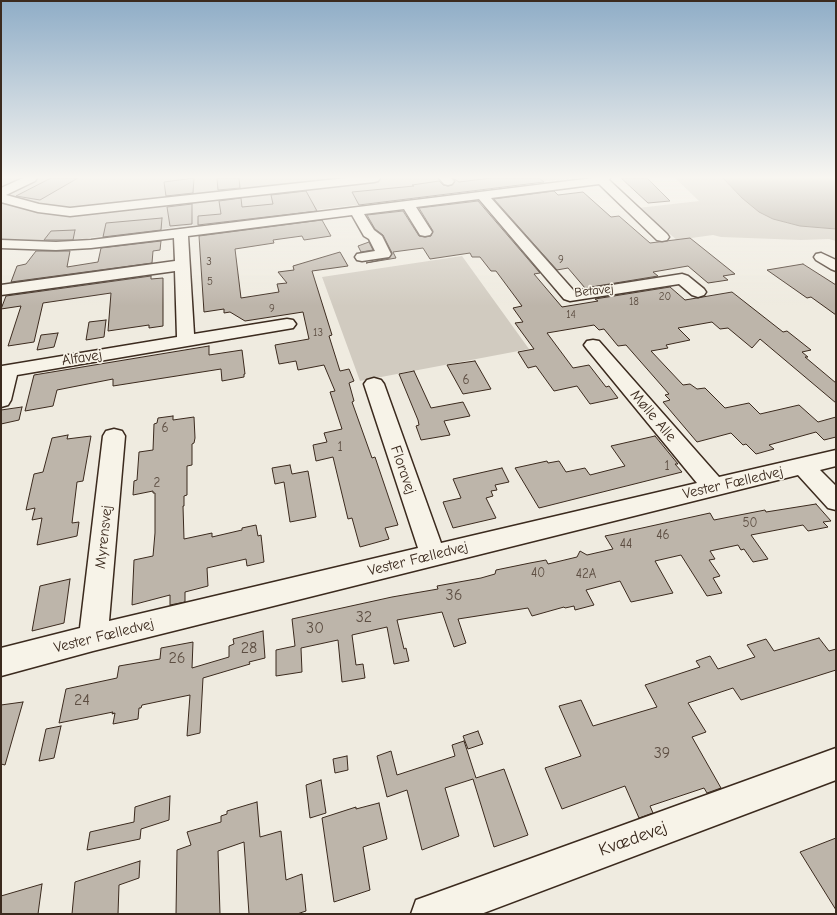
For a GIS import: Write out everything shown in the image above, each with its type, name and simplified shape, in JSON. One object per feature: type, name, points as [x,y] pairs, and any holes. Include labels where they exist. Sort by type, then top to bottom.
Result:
[{"type":"street","points":[[1,244],[56,246],[181,233],[275,221]]},
{"type":"street","points":[[362,221],[369,233],[374,236],[384,254],[362,257]]},
{"type":"street","points":[[418,221],[425,232]]},
{"type":"street","name":"Betavej","points":[[504,221],[570,296],[682,279],[698,292]]},
{"type":"street","points":[[646,221],[662,237]]},
{"type":"street","points":[[181,233],[186,341]]},
{"type":"street","points":[[821,257],[836,266]]},
{"type":"street","points":[[1,290],[182,265]]},
{"type":"street","name":"Alfavej","points":[[1,400],[10,370],[287,324]]},
{"type":"street","name":"Mølle Alle","points":[[593,345],[714,487]]},
{"type":"street","name":"Floravej","points":[[374,384],[433,556]]},
{"type":"street","name":"Myrensvej","points":[[93,638],[114,436]]},
{"type":"street","name":"Vester Fælledvej","points":[[1,662],[93,638],[714,487],[804,467],[836,458]]},
{"type":"street","points":[[804,467],[836,501]]},
{"type":"street","name":"Kvædevej","points":[[430,914],[834,768]]},
{"type":"shaded area","points":[[1,221],[229,221],[64,241],[1,240]]},
{"type":"shaded area","points":[[653,221],[780,221],[800,226],[836,229],[836,241],[829,239],[801,240],[721,237],[713,235],[677,240]]},
{"type":"shaded area","points":[[780,221],[836,221],[836,229],[800,226]]},
{"type":"shaded area","points":[[462,256],[529,349],[360,381],[322,277]]},
{"type":"building","points":[[132,221],[162,221],[161,230],[103,237],[106,223]]},
{"type":"building","points":[[169,221],[192,221],[192,224],[170,226]]},
{"type":"building","points":[[198,221],[235,221],[198,225]]},
{"type":"building","points":[[322,221],[331,236],[304,240],[302,236],[273,240],[274,243],[235,249],[241,298],[279,292],[277,284],[287,283],[278,272],[294,270],[293,266],[340,252],[348,266],[312,271],[332,335],[329,336],[340,371],[349,369],[354,381],[349,383],[354,401],[352,402],[372,458],[375,457],[398,525],[385,528],[389,539],[360,547],[352,518],[348,519],[333,457],[316,461],[313,445],[327,442],[324,433],[342,429],[330,392],[335,391],[324,365],[298,370],[296,361],[279,364],[275,345],[309,339],[303,312],[245,321],[230,312],[224,313],[224,309],[204,312],[199,236]]},
{"type":"building","points":[[370,221],[409,221],[419,236],[425,237],[431,236],[433,231],[427,221],[495,221],[540,273],[534,274],[562,307],[598,301],[595,299],[670,287],[685,300],[732,292],[783,332],[787,331],[811,350],[802,352],[808,357],[805,357],[836,383],[836,403],[760,339],[752,348],[728,328],[720,329],[712,322],[678,328],[690,340],[666,345],[668,348],[651,351],[683,385],[690,384],[697,389],[705,388],[725,408],[749,403],[760,414],[799,405],[818,422],[836,417],[836,437],[824,440],[816,432],[769,445],[774,449],[756,454],[746,444],[743,445],[731,433],[697,442],[663,402],[670,400],[665,395],[669,394],[626,345],[618,346],[604,329],[599,330],[594,325],[547,333],[573,368],[589,365],[606,387],[609,386],[618,398],[590,404],[577,386],[554,391],[536,366],[528,368],[518,352],[534,349],[515,323],[523,322],[513,308],[522,306],[496,271],[491,271],[480,257],[472,257],[470,253],[430,259],[423,248],[393,252],[396,258],[366,263],[389,258],[392,253],[383,235],[375,229]]},
{"type":"building","points":[[513,221],[624,221],[650,243],[690,238],[735,274],[723,276],[728,280],[708,283],[688,266],[653,272],[658,276],[585,288],[568,268],[557,270]]},
{"type":"building","points":[[75,230],[73,240],[44,240],[51,231]]},
{"type":"building","points":[[161,241],[160,250],[153,251],[152,263],[11,282],[17,266],[26,264],[36,251],[70,251],[67,267],[98,262],[101,248]]},
{"type":"building","points":[[369,242],[373,250],[361,252],[358,246]]},
{"type":"building","points":[[803,264],[836,285],[836,315],[811,297],[807,298],[767,270]]},
{"type":"building","points":[[151,276],[151,279],[163,278],[163,326],[149,328],[149,325],[108,331],[111,293],[43,303],[34,342],[8,346],[21,306],[1,309],[6,296]]},
{"type":"building","points":[[106,320],[104,337],[86,340],[89,322]]},
{"type":"building","points":[[58,333],[54,347],[37,350],[41,335]]},
{"type":"building","points":[[209,346],[209,355],[242,350],[245,374],[244,377],[222,381],[221,369],[113,386],[113,379],[57,390],[53,406],[25,411],[34,375]]},
{"type":"building","points":[[475,361],[491,389],[463,394],[447,365]]},
{"type":"building","points":[[414,371],[431,408],[463,402],[470,416],[444,421],[450,435],[421,440],[416,426],[419,425],[418,420],[399,374]]},
{"type":"building","points":[[22,407],[19,420],[1,424],[1,410]]},
{"type":"building","points":[[173,416],[173,420],[194,417],[195,438],[194,443],[192,444],[192,465],[187,466],[187,495],[184,496],[183,506],[184,539],[212,533],[212,537],[256,525],[258,536],[261,535],[264,562],[247,566],[246,559],[207,568],[208,586],[185,592],[185,602],[170,605],[170,595],[132,605],[134,560],[153,556],[155,533],[155,493],[153,493],[153,491],[133,495],[134,481],[137,480],[139,452],[153,450],[154,424],[157,423],[158,418]]},
{"type":"building","points":[[68,435],[67,439],[91,436],[83,481],[77,482],[72,523],[79,522],[77,536],[37,545],[42,518],[32,520],[35,508],[26,510],[34,474],[43,472],[52,438]]},
{"type":"building","points":[[655,436],[678,464],[675,464],[682,472],[539,508],[515,468],[547,461],[548,463],[559,461],[566,472],[585,468],[590,475],[625,466],[611,446]]},
{"type":"building","points":[[290,465],[292,474],[308,471],[316,517],[290,522],[284,482],[275,484],[272,468]]},
{"type":"building","points":[[502,468],[509,482],[495,485],[497,490],[491,491],[493,496],[486,498],[496,518],[453,528],[443,502],[461,498],[453,479]]},
{"type":"building","points":[[816,504],[831,521],[823,522],[828,527],[808,531],[803,525],[751,535],[768,559],[753,562],[744,549],[741,550],[738,545],[710,551],[715,559],[709,560],[720,576],[713,578],[722,593],[707,596],[681,555],[655,561],[673,593],[631,602],[620,581],[586,590],[594,605],[575,610],[574,606],[564,607],[532,616],[528,608],[458,619],[466,643],[454,647],[442,612],[397,620],[404,649],[406,648],[409,661],[394,664],[387,627],[352,635],[356,665],[363,664],[365,678],[342,682],[338,640],[301,648],[302,672],[276,676],[276,650],[295,646],[292,619],[392,597],[438,589],[437,586],[495,574],[496,570],[546,560],[548,564],[577,557],[580,551],[587,555],[613,549],[605,536],[710,513],[714,520],[765,510],[766,512]]},
{"type":"building","points":[[70,579],[64,623],[32,631],[40,586]]},
{"type":"building","points":[[263,631],[265,658],[203,678],[200,733],[187,736],[190,695],[142,705],[141,708],[139,708],[138,719],[113,724],[115,713],[112,714],[113,712],[59,723],[66,689],[117,678],[119,666],[160,659],[161,648],[193,642],[192,668],[229,657],[229,646],[234,644],[233,639]]},
{"type":"building","points":[[819,638],[829,651],[836,649],[836,670],[741,700],[733,688],[688,703],[706,732],[692,737],[721,788],[707,793],[704,788],[650,806],[653,813],[639,818],[625,786],[562,809],[545,768],[581,756],[559,706],[581,700],[593,726],[657,707],[645,685],[700,667],[696,661],[710,656],[718,669],[755,657],[747,645],[766,639],[774,651]]},
{"type":"building","points":[[23,702],[5,765],[1,764],[1,705]]},
{"type":"building","points":[[61,726],[54,758],[39,761],[46,729]]},
{"type":"building","points":[[478,731],[483,744],[468,749],[463,736]]},
{"type":"building","points":[[464,741],[476,778],[504,769],[528,835],[494,847],[473,779],[445,788],[459,836],[422,850],[407,790],[387,797],[377,756],[391,751],[397,775],[455,756],[452,745]]},
{"type":"building","points":[[347,756],[348,770],[335,773],[333,759]]},
{"type":"building","points":[[321,780],[326,813],[310,818],[306,785]]},
{"type":"building","points":[[170,796],[169,820],[141,829],[140,839],[87,850],[90,832],[134,822],[135,807]]},
{"type":"building","points":[[257,802],[260,837],[281,831],[286,880],[302,874],[306,911],[297,914],[249,914],[244,842],[218,851],[220,914],[176,914],[177,850],[191,845],[187,832],[221,822],[221,816],[227,814],[227,811]]},
{"type":"building","points":[[379,803],[387,839],[363,847],[370,890],[334,902],[322,818],[356,807],[356,809]]},
{"type":"building","points":[[836,838],[836,910],[800,852]]},
{"type":"building","points":[[140,861],[139,878],[119,885],[118,914],[72,914],[75,882]]},
{"type":"building","points":[[42,884],[38,914],[1,914],[1,896]]}]
